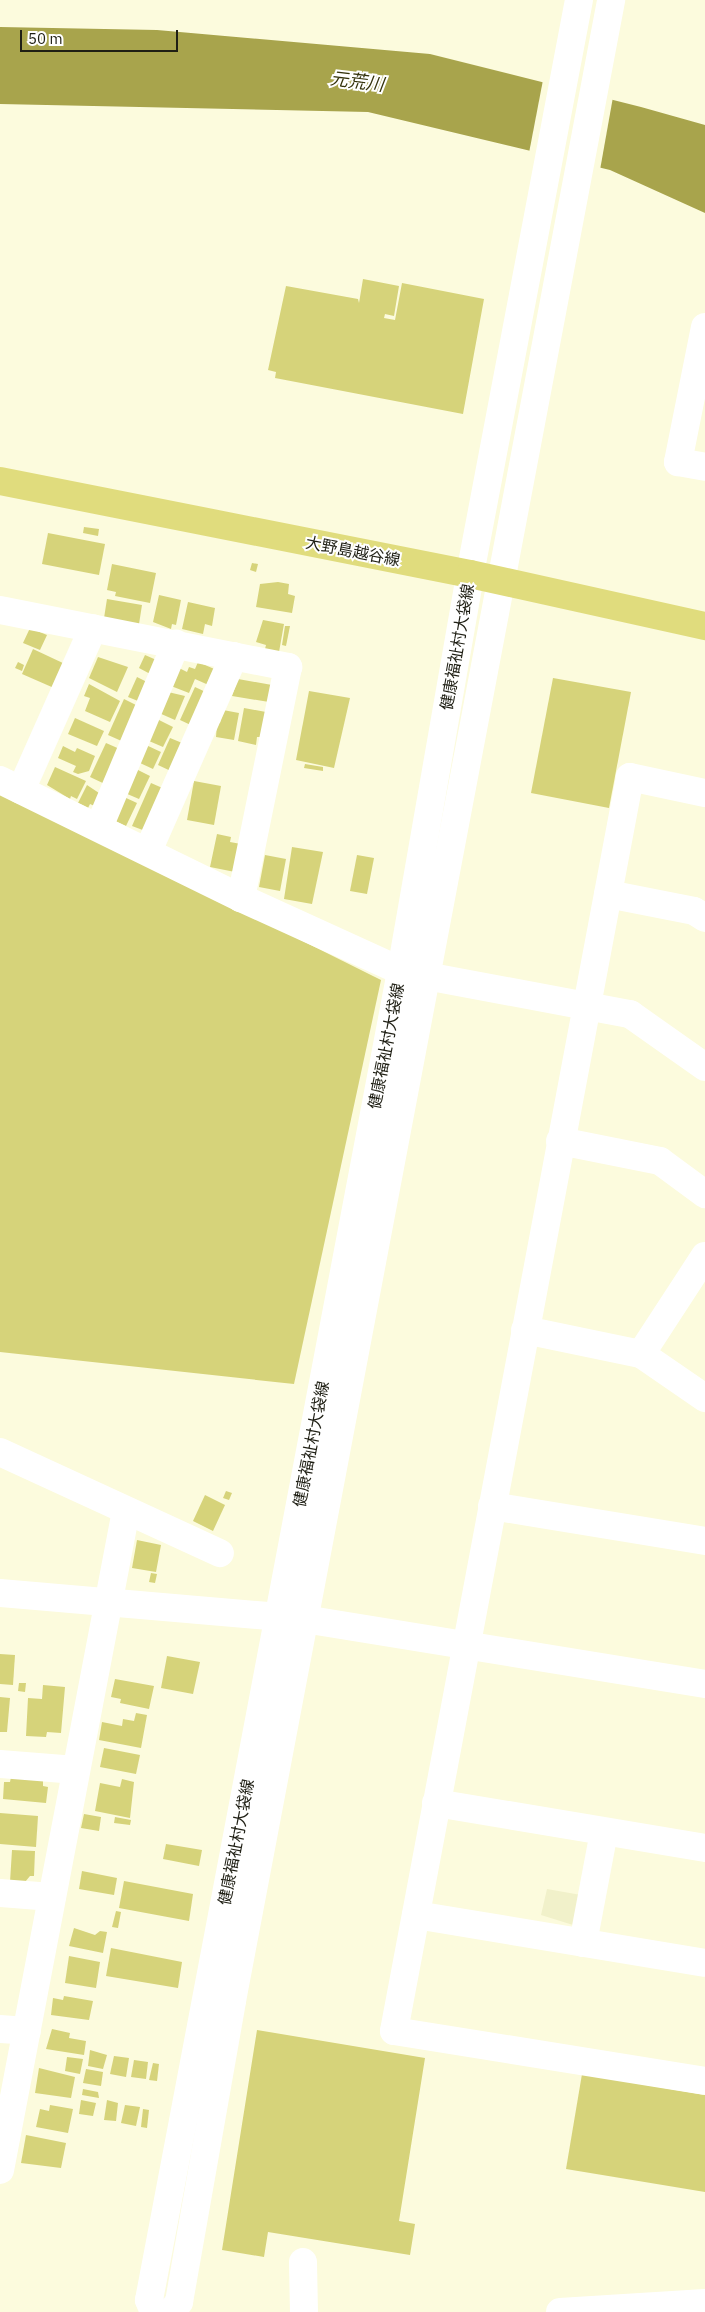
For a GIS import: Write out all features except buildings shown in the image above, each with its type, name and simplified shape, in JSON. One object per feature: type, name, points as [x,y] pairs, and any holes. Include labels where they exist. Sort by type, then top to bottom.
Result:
[{"type":"main road","name":"大野島越谷線","points":[[0,481],[470,574],[705,626]]},
{"type":"street","name":"健康福祉村大袋線","points":[[413,973],[470,574],[579,0]]},
{"type":"street","name":"健康福祉村大袋線","points":[[154,2312],[149,2300],[291,1618],[413,973],[502,582],[556,281],[611,0]]},
{"type":"street","points":[[705,327],[678,462],[705,467]]},
{"type":"street","points":[[0,610],[288,667],[242,898]]},
{"type":"street","points":[[93,628],[11,785],[242,898],[413,973],[630,1014],[705,1068]]},
{"type":"street","points":[[99,827],[176,644]]},
{"type":"street","points":[[148,851],[234,656]]},
{"type":"street","points":[[705,793],[630,777],[465,1644],[394,2030],[705,2082]]},
{"type":"street","points":[[608,894],[694,911],[705,918]]},
{"type":"street","points":[[560,1140],[660,1161],[705,1194]]},
{"type":"street","points":[[641,1354],[705,1256]]},
{"type":"street","points":[[525,1330],[641,1354],[705,1398]]},
{"type":"street","points":[[0,1452],[220,1553]]},
{"type":"street","points":[[492,1506],[705,1541]]},
{"type":"street","points":[[0,2170],[13,2030],[52,1897],[126,1511]]},
{"type":"street","points":[[0,1593],[291,1618],[465,1644],[705,1684]]},
{"type":"street","name":"健康福祉村大袋線","points":[[171,2312],[179,2302],[291,1618]]},
{"type":"street","points":[[0,1764],[76,1770]]},
{"type":"street","points":[[436,1803],[705,1848]]},
{"type":"street","points":[[583,1943],[604,1832]]},
{"type":"street","points":[[0,1894],[52,1897]]},
{"type":"street","points":[[416,1915],[705,1963]]},
{"type":"street","points":[[303,2262],[304,2312]]},
{"type":"street","points":[[560,2312],[705,2303]]},
{"type":"shaded area","points":[[547,1889],[581,1895],[573,1925],[541,1915]]},
{"type":"water","name":"元荒川","points":[[0,27],[157,30],[430,54],[641,107],[705,125],[705,213],[610,170],[368,112],[0,104]]},
{"type":"pier","points":[[543,80],[613,97],[600,170],[529,153]]}]
